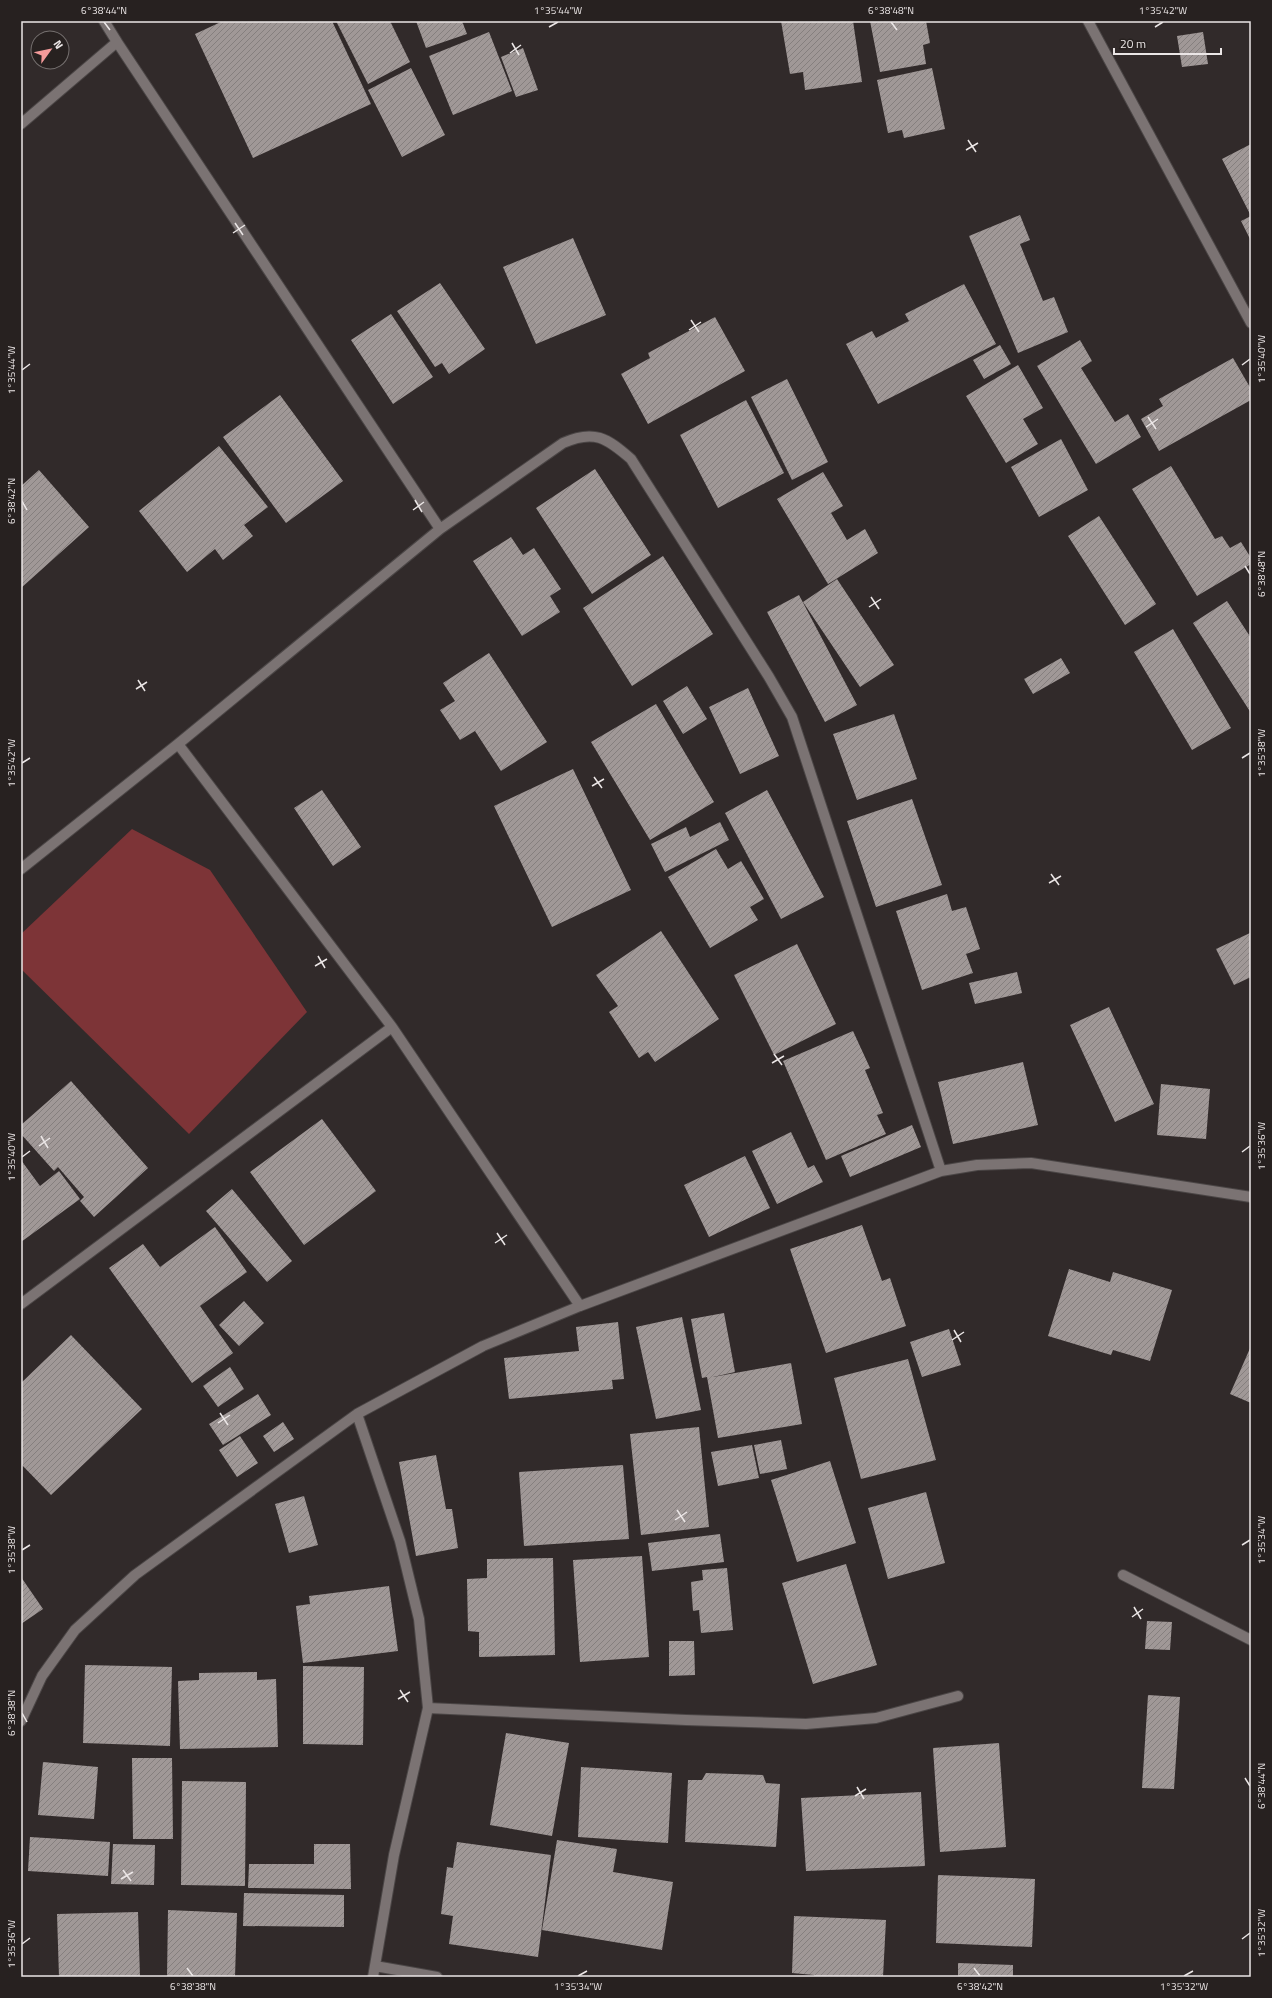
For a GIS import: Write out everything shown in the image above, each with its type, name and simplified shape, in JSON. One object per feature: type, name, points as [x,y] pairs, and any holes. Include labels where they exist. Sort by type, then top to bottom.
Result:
[{"type":"street","points":[[104,21],[440,530]]},
{"type":"street","points":[[1088,21],[1251,324]]},
{"type":"street","points":[[21,124],[117,42]]},
{"type":"street","points":[[21,869],[178,744],[440,530],[563,443],[579,435],[595,437],[612,442],[631,459],[769,677],[792,717],[941,1171]]},
{"type":"street","points":[[178,744],[392,1027],[580,1306]]},
{"type":"street","points":[[21,1304],[392,1027]]},
{"type":"street","points":[[21,1721],[42,1676],[75,1630],[136,1575],[357,1414],[483,1346],[580,1306],[941,1171],[977,1165],[1031,1163],[1251,1197]]},
{"type":"street","points":[[357,1414],[402,1548],[418,1619],[428,1708],[394,1855],[373,1977]]},
{"type":"street","points":[[1123,1575],[1251,1640]]},
{"type":"street","points":[[428,1708],[806,1724],[876,1718],[958,1696]]},
{"type":"street","points":[[375,1966],[437,1977]]},
{"type":"shaded area","points":[[132,829],[210,870],[307,1012],[189,1134],[21,969],[21,934]]},
{"type":"building","points":[[223,21],[332,21],[371,104],[253,158],[195,34]]},
{"type":"building","points":[[336,21],[390,21],[410,62],[368,84]]},
{"type":"building","points":[[416,21],[462,21],[467,34],[426,48]]},
{"type":"building","points":[[781,21],[853,21],[862,82],[805,90],[803,72],[790,74]]},
{"type":"building","points":[[870,21],[926,21],[930,43],[923,45],[926,64],[880,72]]},
{"type":"building","points":[[489,32],[512,91],[453,115],[429,56]]},
{"type":"building","points":[[1203,32],[1208,64],[1182,67],[1177,36]]},
{"type":"building","points":[[523,48],[538,90],[516,97],[501,57]]},
{"type":"building","points":[[411,68],[445,135],[402,157],[368,90]]},
{"type":"building","points":[[932,68],[945,129],[904,138],[902,130],[888,133],[877,80]]},
{"type":"building","points":[[1251,144],[1251,216],[1222,159]]},
{"type":"building","points":[[1020,215],[1030,240],[1020,244],[1043,301],[1054,297],[1068,332],[1018,353],[969,236]]},
{"type":"building","points":[[1251,216],[1251,241],[1241,221]]},
{"type":"building","points":[[573,238],[606,315],[536,344],[503,267]]},
{"type":"building","points":[[440,283],[485,349],[449,374],[442,363],[435,367],[397,311]]},
{"type":"building","points":[[964,284],[996,344],[878,404],[846,344],[872,331],[876,338],[909,321],[905,314]]},
{"type":"building","points":[[391,314],[433,377],[393,404],[351,340]]},
{"type":"building","points":[[715,317],[745,371],[648,424],[621,374],[650,358],[648,353]]},
{"type":"building","points":[[1080,340],[1092,361],[1081,368],[1115,422],[1128,414],[1141,437],[1096,464],[1037,366]]},
{"type":"building","points":[[1000,345],[1011,364],[984,379],[973,360]]},
{"type":"building","points":[[1233,358],[1251,389],[1251,400],[1159,451],[1141,419],[1163,406],[1159,399]]},
{"type":"building","points":[[1018,365],[1043,408],[1023,419],[1038,444],[1006,463],[966,396]]},
{"type":"building","points":[[787,379],[828,462],[792,480],[751,397]]},
{"type":"building","points":[[280,395],[343,481],[286,523],[223,437]]},
{"type":"building","points":[[746,400],[784,473],[718,508],[680,435]]},
{"type":"building","points":[[1061,439],[1088,490],[1039,517],[1011,467]]},
{"type":"building","points":[[219,446],[268,507],[244,525],[253,536],[223,560],[215,549],[187,572],[139,511]]},
{"type":"building","points":[[1171,466],[1215,539],[1222,536],[1230,548],[1241,542],[1251,558],[1251,564],[1197,596],[1132,489]]},
{"type":"building","points":[[595,469],[651,555],[592,594],[536,508]]},
{"type":"building","points":[[39,470],[89,527],[21,588],[21,486]]},
{"type":"building","points":[[823,472],[843,506],[831,513],[847,540],[865,529],[878,553],[828,584],[777,499]]},
{"type":"building","points":[[1099,516],[1156,604],[1125,625],[1068,536]]},
{"type":"building","points":[[511,537],[523,555],[534,548],[561,589],[550,596],[560,612],[522,636],[473,561]]},
{"type":"building","points":[[663,556],[713,634],[632,686],[583,608]]},
{"type":"building","points":[[837,579],[894,665],[860,687],[803,602]]},
{"type":"building","points":[[799,595],[857,705],[825,722],[767,612]]},
{"type":"building","points":[[1227,601],[1251,638],[1251,713],[1193,623]]},
{"type":"building","points":[[1173,629],[1231,728],[1192,750],[1134,652]]},
{"type":"building","points":[[489,653],[547,742],[501,771],[475,731],[460,740],[440,710],[455,701],[443,683]]},
{"type":"building","points":[[1061,658],[1070,673],[1033,694],[1024,679]]},
{"type":"building","points":[[687,686],[707,719],[683,734],[663,701]]},
{"type":"building","points":[[748,688],[779,756],[740,774],[709,707]]},
{"type":"building","points":[[656,704],[714,802],[650,840],[591,742]]},
{"type":"building","points":[[894,714],[917,779],[857,800],[833,734]]},
{"type":"building","points":[[573,769],[631,890],[552,927],[494,806]]},
{"type":"building","points":[[322,790],[361,847],[333,866],[294,808]]},
{"type":"building","points":[[767,790],[824,897],[781,919],[725,813]]},
{"type":"building","points":[[912,799],[942,885],[876,907],[847,821]]},
{"type":"building","points":[[720,822],[729,840],[665,872],[651,844],[686,827],[690,837]]},
{"type":"building","points":[[716,849],[728,869],[741,861],[764,899],[750,907],[758,920],[710,948],[668,877]]},
{"type":"building","points":[[947,894],[952,911],[966,907],[980,949],[966,954],[973,973],[922,990],[896,911]]},
{"type":"building","points":[[661,931],[719,1019],[655,1062],[648,1052],[639,1058],[609,1012],[618,1006],[596,975]]},
{"type":"building","points":[[1250,933],[1251,977],[1234,985],[1216,949]]},
{"type":"building","points":[[797,944],[836,1024],[774,1055],[734,975]]},
{"type":"building","points":[[1017,972],[1022,993],[975,1004],[969,983]]},
{"type":"building","points":[[1109,1007],[1154,1104],[1115,1122],[1070,1025]]},
{"type":"building","points":[[853,1031],[870,1068],[865,1070],[883,1113],[877,1115],[886,1134],[826,1160],[783,1061]]},
{"type":"building","points":[[1023,1062],[1038,1125],[953,1144],[938,1082]]},
{"type":"building","points":[[71,1081],[148,1168],[94,1217],[80,1201],[84,1197],[58,1167],[54,1171],[21,1134],[21,1125]]},
{"type":"building","points":[[1161,1084],[1210,1089],[1206,1139],[1157,1135]]},
{"type":"building","points":[[322,1119],[376,1191],[304,1245],[250,1172]]},
{"type":"building","points":[[912,1125],[921,1147],[850,1177],[841,1156]]},
{"type":"building","points":[[791,1132],[808,1168],[814,1165],[823,1182],[777,1204],[752,1151]]},
{"type":"building","points":[[745,1156],[770,1208],[709,1237],[684,1185]]},
{"type":"building","points":[[21,1160],[40,1186],[59,1171],[80,1199],[21,1242]]},
{"type":"building","points":[[232,1189],[292,1261],[267,1282],[206,1211]]},
{"type":"building","points":[[862,1225],[882,1281],[890,1278],[906,1326],[826,1353],[790,1249]]},
{"type":"building","points":[[215,1227],[247,1272],[200,1306],[233,1353],[192,1383],[109,1268],[143,1244],[160,1267]]},
{"type":"building","points":[[1069,1269],[1110,1282],[1113,1272],[1172,1290],[1150,1361],[1113,1350],[1111,1355],[1048,1336]]},
{"type":"building","points":[[244,1301],[264,1323],[239,1346],[219,1325]]},
{"type":"building","points":[[724,1313],[735,1372],[713,1377],[791,1363],[802,1424],[718,1438],[707,1377],[702,1378],[691,1319]]},
{"type":"building","points":[[682,1317],[701,1410],[656,1419],[636,1327]]},
{"type":"building","points":[[618,1322],[624,1379],[612,1380],[613,1389],[509,1399],[504,1358],[579,1351],[576,1327]]},
{"type":"building","points":[[949,1329],[961,1365],[922,1377],[910,1342]]},
{"type":"building","points":[[71,1335],[142,1409],[51,1495],[21,1464],[21,1383]]},
{"type":"building","points":[[1251,1346],[1251,1403],[1230,1394]]},
{"type":"building","points":[[908,1359],[936,1460],[861,1479],[834,1378]]},
{"type":"building","points":[[230,1367],[244,1389],[218,1407],[203,1386]]},
{"type":"building","points":[[258,1394],[271,1415],[223,1445],[209,1424]]},
{"type":"building","points":[[283,1422],[294,1439],[274,1452],[263,1436]]},
{"type":"building","points":[[699,1427],[709,1527],[641,1535],[630,1434]]},
{"type":"building","points":[[240,1436],[258,1463],[237,1477],[219,1450]]},
{"type":"building","points":[[781,1440],[787,1469],[760,1474],[754,1445]]},
{"type":"building","points":[[752,1445],[759,1478],[718,1486],[711,1452]]},
{"type":"building","points":[[436,1455],[446,1509],[452,1509],[458,1548],[416,1556],[399,1462]]},
{"type":"building","points":[[830,1461],[856,1543],[797,1562],[771,1480]]},
{"type":"building","points":[[623,1465],[629,1539],[524,1546],[519,1472]]},
{"type":"building","points":[[926,1492],[945,1563],[888,1579],[868,1508]]},
{"type":"building","points":[[304,1496],[318,1545],[289,1553],[275,1504]]},
{"type":"building","points":[[720,1534],[724,1562],[652,1571],[648,1543]]},
{"type":"building","points":[[642,1556],[649,1657],[580,1662],[573,1560]]},
{"type":"building","points":[[553,1558],[555,1655],[479,1657],[479,1632],[468,1631],[467,1579],[487,1578],[487,1559]]},
{"type":"building","points":[[846,1564],[877,1665],[813,1684],[782,1583]]},
{"type":"building","points":[[727,1568],[733,1630],[701,1633],[699,1610],[693,1611],[691,1582],[703,1580],[702,1570]]},
{"type":"building","points":[[21,1577],[43,1609],[21,1624]]},
{"type":"building","points":[[389,1586],[398,1651],[303,1663],[296,1606],[310,1604],[309,1596]]},
{"type":"building","points":[[1147,1621],[1172,1622],[1170,1650],[1145,1649]]},
{"type":"building","points":[[669,1641],[694,1641],[695,1675],[669,1676]]},
{"type":"building","points":[[85,1665],[172,1667],[170,1746],[83,1743]]},
{"type":"building","points":[[303,1666],[364,1667],[363,1745],[303,1744]]},
{"type":"building","points":[[257,1672],[257,1680],[276,1679],[278,1747],[180,1749],[178,1681],[199,1680],[199,1673]]},
{"type":"building","points":[[1148,1695],[1180,1697],[1174,1789],[1142,1788]]},
{"type":"building","points":[[506,1733],[569,1743],[552,1836],[490,1825]]},
{"type":"building","points":[[999,1743],[1006,1847],[940,1852],[933,1748]]},
{"type":"building","points":[[132,1758],[172,1758],[173,1839],[133,1839]]},
{"type":"building","points":[[43,1762],[98,1767],[94,1819],[38,1815]]},
{"type":"building","points":[[581,1767],[672,1773],[668,1843],[578,1837]]},
{"type":"building","points":[[706,1773],[763,1775],[766,1783],[780,1784],[776,1847],[685,1842],[688,1780],[702,1780]]},
{"type":"building","points":[[182,1781],[246,1782],[245,1886],[181,1885]]},
{"type":"building","points":[[921,1792],[925,1866],[806,1871],[801,1798]]},
{"type":"building","points":[[30,1837],[110,1842],[108,1876],[28,1871]]},
{"type":"building","points":[[557,1840],[617,1849],[613,1872],[673,1882],[662,1950],[542,1930]]},
{"type":"building","points":[[457,1842],[551,1855],[538,1957],[449,1944],[453,1916],[441,1914],[447,1867],[453,1868]]},
{"type":"building","points":[[113,1844],[155,1845],[154,1885],[111,1884]]},
{"type":"building","points":[[314,1844],[350,1844],[351,1889],[248,1888],[249,1864],[314,1864]]},
{"type":"building","points":[[938,1875],[1035,1879],[1032,1947],[936,1943]]},
{"type":"building","points":[[244,1893],[344,1895],[344,1927],[243,1926]]},
{"type":"building","points":[[168,1910],[237,1913],[235,1977],[167,1977]]},
{"type":"building","points":[[138,1912],[140,1977],[59,1977],[57,1914]]},
{"type":"building","points":[[794,1916],[886,1920],[883,1977],[814,1977],[814,1975],[792,1973]]},
{"type":"building","points":[[958,1963],[1013,1965],[1013,1977],[958,1977]]}]
